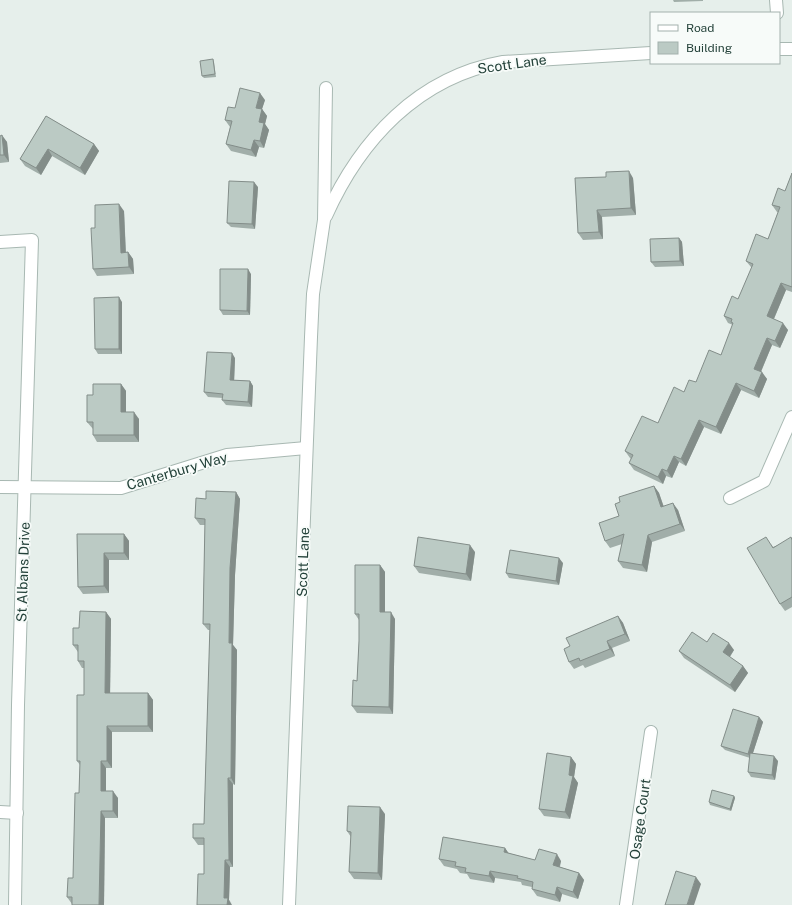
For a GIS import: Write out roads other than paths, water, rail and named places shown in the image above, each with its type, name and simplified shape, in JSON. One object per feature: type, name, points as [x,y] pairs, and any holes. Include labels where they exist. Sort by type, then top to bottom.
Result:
[{"type":"street","points":[[776,0],[777,12]]},
{"type":"street","points":[[780,49],[792,49]]},
{"type":"street","name":"Scott Lane","points":[[324,220],[337,191],[348,172],[375,137],[406,106],[441,82],[482,66],[503,62],[650,53]]},
{"type":"street","name":"Scott Lane","points":[[289,905],[313,294],[324,220],[326,88]]},
{"type":"street","name":"St Albans Drive","points":[[0,242],[32,240],[26,487],[18,705],[15,905]]},
{"type":"street","points":[[730,498],[764,481],[792,417]]},
{"type":"street","name":"Canterbury Way","points":[[0,487],[121,488],[227,455],[306,448]]},
{"type":"street","name":"Osage Court","points":[[626,905],[651,732]]},
{"type":"street","points":[[0,812],[17,813]]}]
